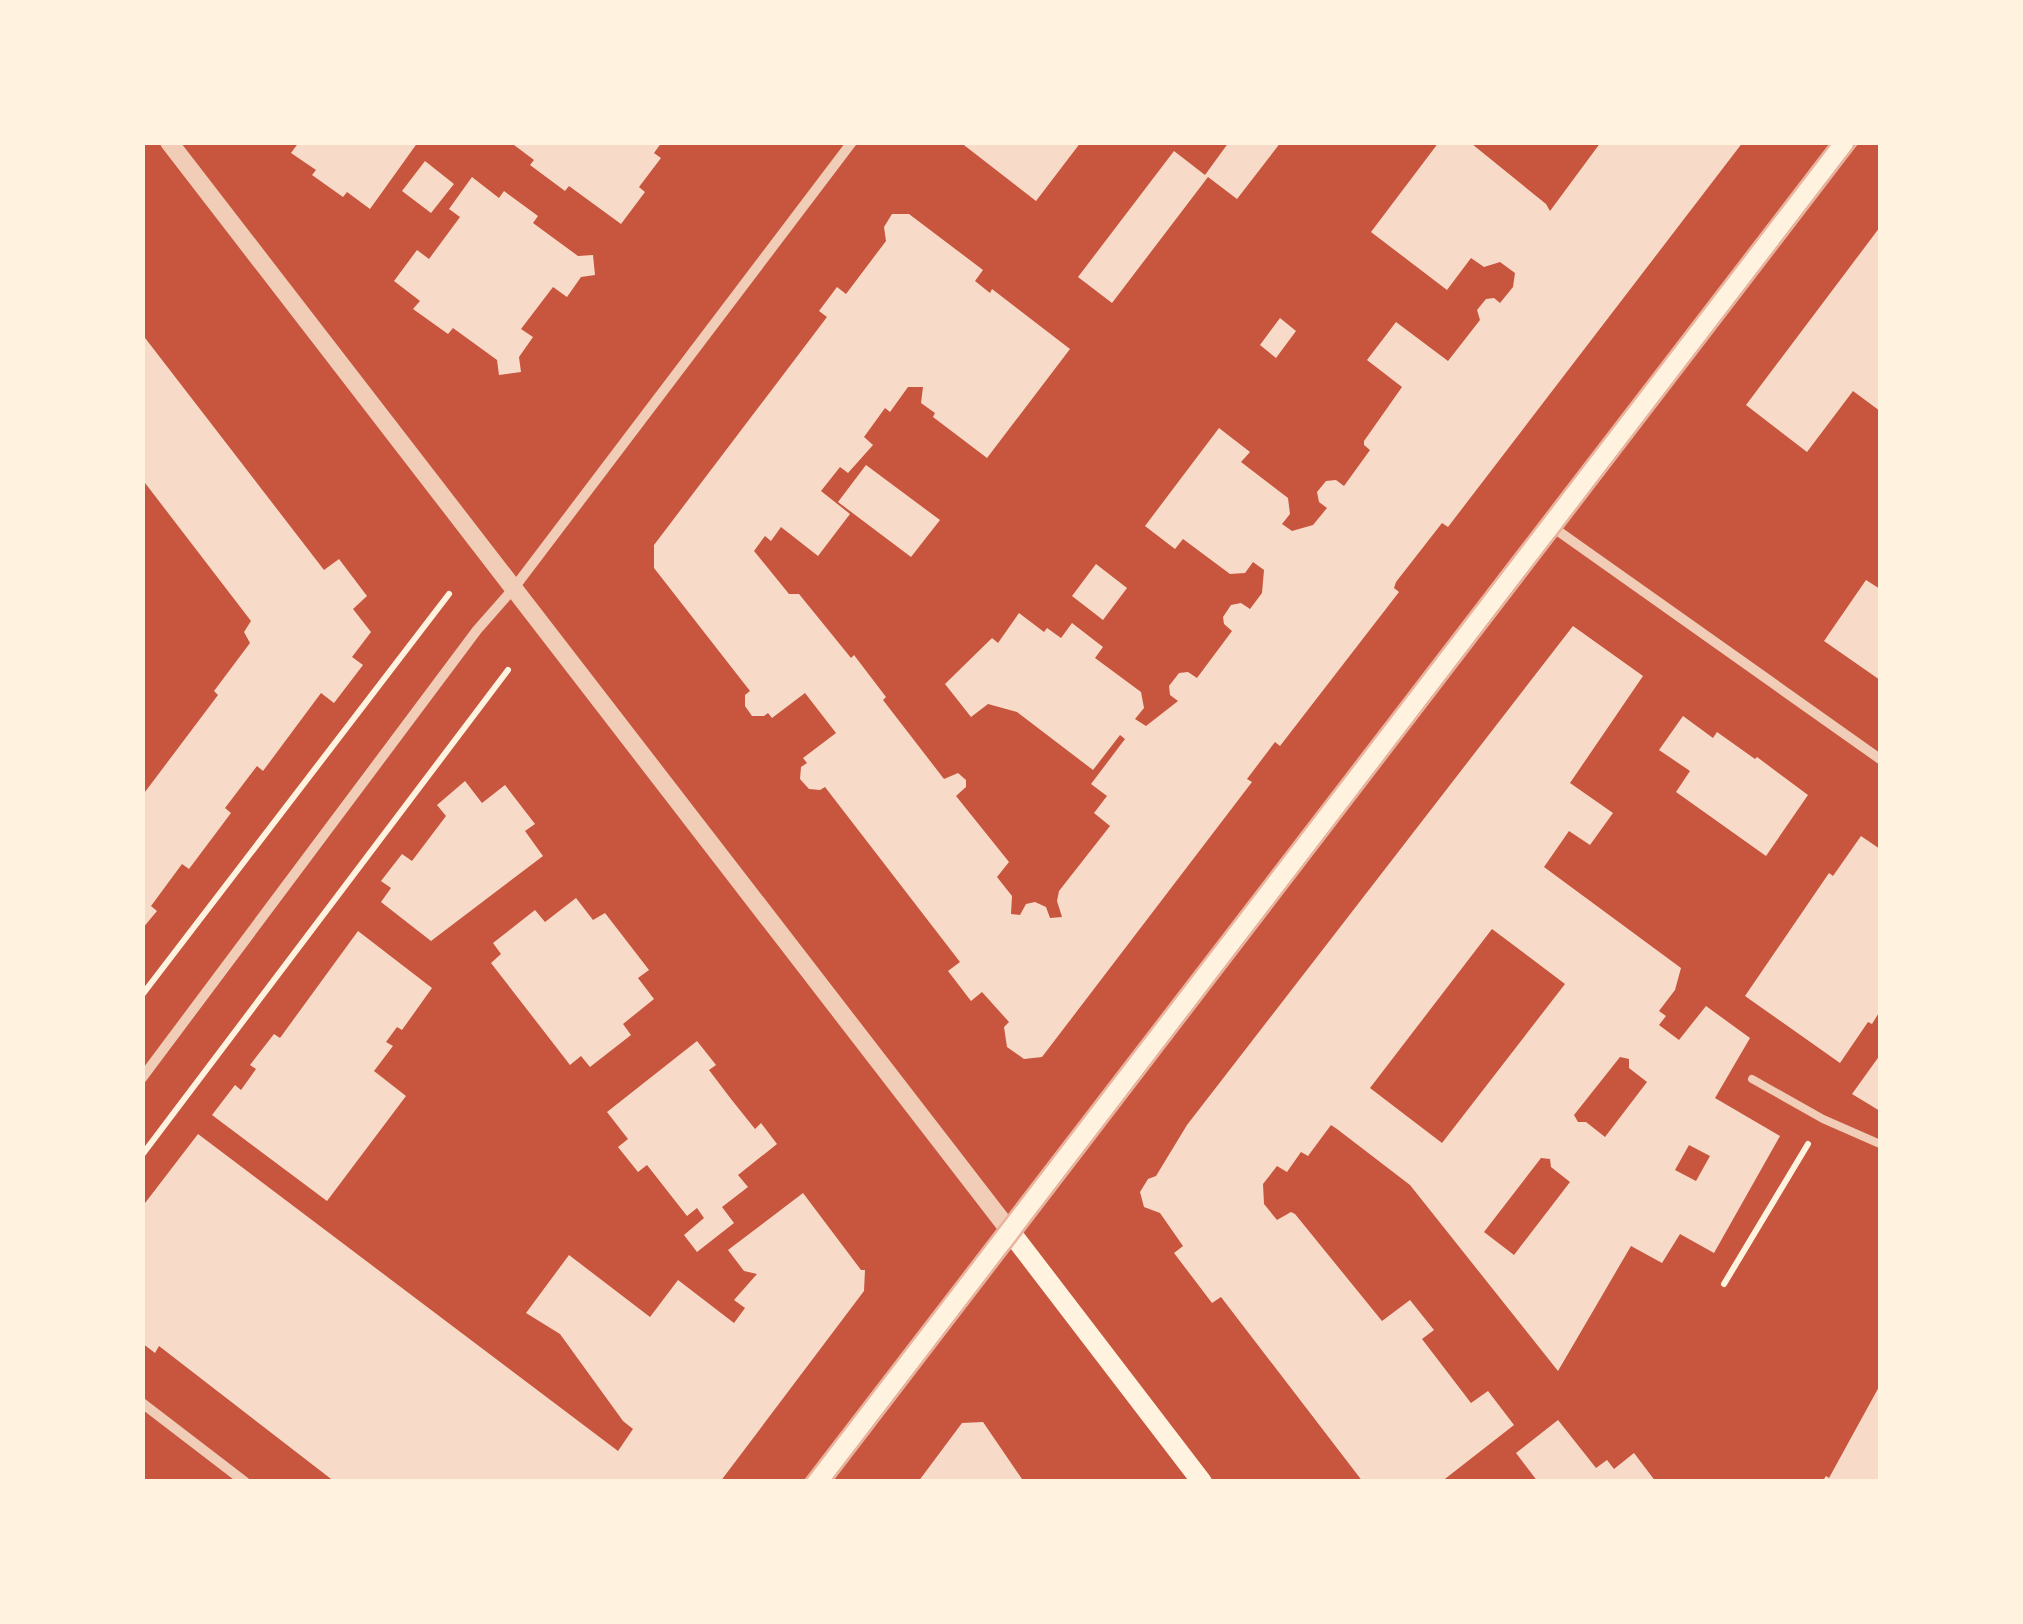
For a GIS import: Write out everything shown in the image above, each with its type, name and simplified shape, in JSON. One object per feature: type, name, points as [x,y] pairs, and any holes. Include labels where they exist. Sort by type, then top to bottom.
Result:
[{"type":"main road","points":[[816,1482],[1844,142]]},
{"type":"main road","points":[[1009,1230],[1202,1482]]},
{"type":"street","points":[[168,142],[1009,1230]]},
{"type":"street","points":[[142,1078],[478,630],[514,588],[852,142]]},
{"type":"street","points":[[1549,525],[1880,760]]},
{"type":"street","points":[[142,1403],[245,1482]]},
{"type":"lane","points":[[1752,1079],[1822,1120],[1880,1144]]},
{"type":"path","points":[[142,995],[449,594]]},
{"type":"path","points":[[142,1155],[508,670]]},
{"type":"path","points":[[1724,1284],[1822,1120]]},
{"type":"building","points":[[299,142],[418,142],[370,209],[347,192],[343,197],[312,175],[316,170],[291,153]]},
{"type":"building","points":[[510,142],[662,142],[654,153],[661,158],[639,187],[645,192],[621,224],[569,186],[565,191],[530,165],[534,160]]},
{"type":"building","points":[[960,142],[1081,142],[1036,201]]},
{"type":"building","points":[[1229,142],[1281,142],[1237,199],[1208,177],[1112,303],[1078,277],[1174,151],[1205,175]]},
{"type":"building","points":[[1439,142],[1472,144],[1550,211],[1601,142],[1743,142],[1448,527],[1442,523],[1396,582],[1394,588],[1399,592],[1280,746],[1275,742],[1247,779],[1252,782],[1042,1057],[1024,1059],[1007,1047],[1004,1027],[1009,1022],[982,992],[971,1001],[948,971],[960,962],[825,787],[809,789],[800,779],[801,767],[807,763],[803,758],[836,733],[805,693],[772,718],[768,713],[752,716],[745,706],[745,695],[750,691],[654,568],[654,545],[827,317],[819,311],[837,287],[846,294],[886,241],[884,227],[892,214],[909,214],[983,270],[975,281],[990,293],[992,289],[1070,349],[987,458],[933,417],[935,413],[921,403],[923,387],[908,387],[890,412],[885,408],[864,437],[873,445],[848,473],[840,467],[821,491],[850,514],[818,556],[781,527],[771,541],[765,536],[754,551],[789,594],[799,594],[851,658],[854,655],[944,779],[958,773],[966,780],[966,787],[956,796],[1009,862],[997,877],[1012,896],[1011,914],[1020,915],[1026,904],[1035,902],[1046,907],[1050,918],[1062,917],[1057,901],[1059,891],[1110,826],[1094,813],[1107,796],[1091,784],[1125,739],[1120,735],[1093,770],[1017,712],[988,704],[971,717],[945,684],[992,638],[998,643],[1019,613],[1044,632],[1047,628],[1061,638],[1072,623],[1103,647],[1095,658],[1141,692],[1144,708],[1135,719],[1146,726],[1178,701],[1170,695],[1169,686],[1179,673],[1188,672],[1197,678],[1232,631],[1223,617],[1231,605],[1241,603],[1250,609],[1262,593],[1264,570],[1253,562],[1245,573],[1230,574],[1183,539],[1175,549],[1145,526],[1219,428],[1250,452],[1241,462],[1288,498],[1290,514],[1282,524],[1292,531],[1313,525],[1327,508],[1319,502],[1317,492],[1326,481],[1336,480],[1344,486],[1370,450],[1364,441],[1402,387],[1367,360],[1396,322],[1448,361],[1480,320],[1477,310],[1486,299],[1494,298],[1500,303],[1513,287],[1515,273],[1500,262],[1484,267],[1471,258],[1447,290],[1371,232]]},
{"type":"building","points":[[425,161],[454,184],[431,213],[402,191]]},
{"type":"building","points":[[472,177],[499,198],[504,191],[538,216],[533,223],[578,256],[593,255],[595,275],[581,277],[567,297],[553,287],[521,329],[533,337],[519,357],[521,372],[499,375],[497,360],[453,328],[448,334],[413,309],[420,301],[394,281],[417,250],[429,259],[460,217],[449,209]]},
{"type":"building","points":[[1880,227],[1880,411],[1853,391],[1807,452],[1746,405]]},
{"type":"building","points":[[1280,318],[1296,331],[1276,358],[1260,345]]},
{"type":"building","points":[[142,334],[324,570],[339,559],[367,596],[353,609],[371,632],[352,657],[363,665],[334,703],[321,693],[263,771],[257,766],[225,808],[231,813],[189,869],[182,864],[151,906],[157,911],[142,929],[142,796],[218,695],[214,691],[250,643],[244,632],[251,621],[142,479]]},
{"type":"building","points":[[866,465],[940,520],[911,557],[838,502]]},
{"type":"building","points":[[1096,564],[1127,588],[1103,620],[1072,596]]},
{"type":"building","points":[[1866,580],[1880,589],[1880,680],[1824,641]]},
{"type":"building","points":[[1573,626],[1643,676],[1570,783],[1613,813],[1590,845],[1569,831],[1544,867],[1681,968],[1675,990],[1659,1011],[1666,1016],[1659,1025],[1679,1040],[1706,1006],[1750,1038],[1715,1098],[1780,1136],[1714,1253],[1680,1234],[1662,1263],[1631,1246],[1558,1371],[1410,1185],[1331,1125],[1308,1156],[1301,1152],[1287,1172],[1277,1166],[1263,1184],[1264,1204],[1277,1220],[1291,1212],[1295,1214],[1382,1321],[1410,1300],[1434,1330],[1422,1339],[1471,1403],[1488,1391],[1514,1425],[1441,1482],[1363,1482],[1221,1297],[1212,1303],[1174,1253],[1183,1246],[1160,1213],[1144,1207],[1140,1192],[1148,1179],[1156,1176],[1187,1125]],"holes":[[[1492,929],[1565,984],[1442,1143],[1370,1088]],[[1620,1057],[1629,1059],[1629,1068],[1647,1082],[1605,1137],[1586,1122],[1578,1122],[1574,1115]],[[1689,1145],[1710,1156],[1696,1181],[1675,1170]],[[1541,1158],[1550,1159],[1551,1167],[1570,1182],[1514,1255],[1484,1232]]]},
{"type":"building","points":[[1683,716],[1713,738],[1717,732],[1757,757],[1808,795],[1766,856],[1676,792],[1690,771],[1659,750]]},
{"type":"building","points":[[465,781],[482,803],[505,785],[535,824],[525,831],[543,856],[431,941],[381,902],[391,888],[381,881],[402,854],[412,861],[446,816],[437,805]]},
{"type":"building","points":[[1861,836],[1880,849],[1880,1011],[1840,1063],[1745,996],[1829,873],[1833,876]]},
{"type":"building","points":[[576,898],[593,920],[605,913],[649,970],[638,978],[654,999],[623,1024],[631,1035],[590,1067],[581,1056],[570,1065],[491,963],[501,954],[493,943],[535,910],[545,922]]},
{"type":"building","points":[[358,931],[432,988],[402,1030],[397,1027],[386,1042],[393,1046],[374,1071],[406,1096],[327,1201],[212,1115],[235,1085],[241,1090],[256,1069],[250,1065],[274,1034],[280,1038]]},
{"type":"building","points":[[697,1041],[716,1065],[709,1070],[731,1099],[755,1129],[761,1123],[777,1144],[738,1175],[748,1187],[722,1207],[734,1223],[697,1252],[684,1235],[704,1218],[697,1208],[687,1216],[647,1165],[638,1172],[618,1147],[628,1139],[607,1112]]},
{"type":"building","points":[[1880,1055],[1880,1111],[1852,1094]]},
{"type":"building","points":[[198,1134],[618,1451],[633,1429],[623,1421],[560,1334],[526,1313],[569,1255],[650,1317],[678,1280],[734,1323],[745,1308],[734,1300],[757,1274],[744,1271],[728,1250],[803,1193],[861,1270],[865,1270],[864,1291],[720,1482],[335,1482],[159,1346],[155,1353],[142,1343],[142,1207]]},
{"type":"building","points":[[1880,1385],[1880,1482],[1822,1482],[1826,1476],[1829,1478]]},
{"type":"building","points":[[1558,1420],[1596,1468],[1607,1460],[1614,1469],[1634,1453],[1656,1482],[1538,1482],[1516,1453]]},
{"type":"building","points":[[983,1422],[1024,1482],[918,1482],[962,1423]]},
{"type":"tram line","points":[[804,1482],[1832,142]]},
{"type":"tram line","points":[[831,1482],[1858,142]]}]
